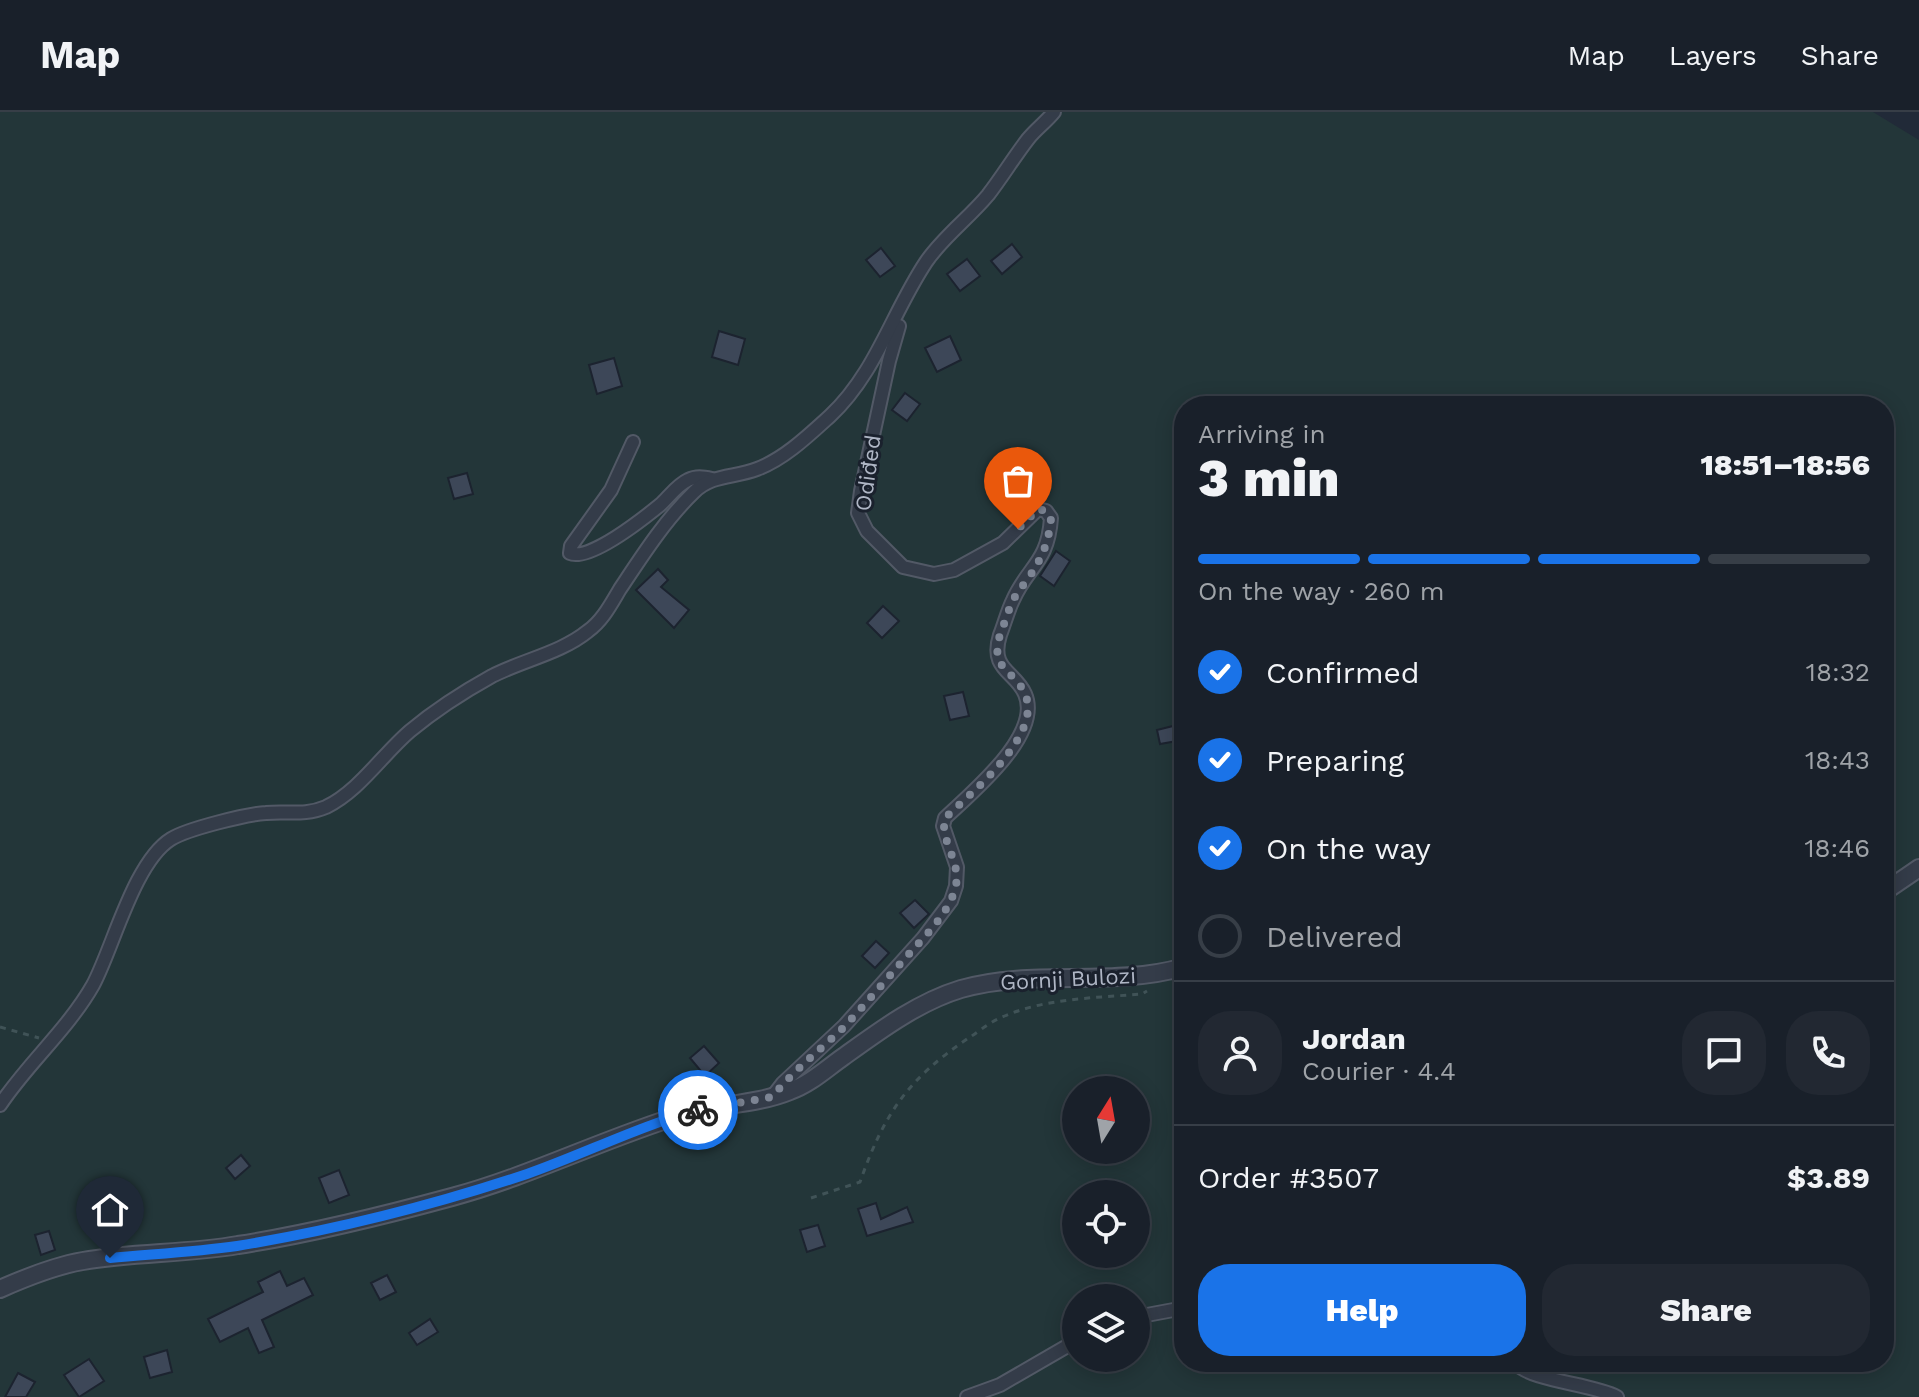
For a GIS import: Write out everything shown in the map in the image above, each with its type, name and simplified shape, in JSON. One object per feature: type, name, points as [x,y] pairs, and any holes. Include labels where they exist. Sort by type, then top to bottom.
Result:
[{"type":"street","name":"Odiđed","points":[[0,1105],[16,1080],[77,1010],[93,985],[137,883],[154,856],[169,840],[267,812],[313,812],[346,794],[411,730],[491,677],[588,632],[606,612],[661,531],[695,490],[712,479],[758,469],[785,454],[832,414],[852,392],[876,356],[929,258],[987,196],[1031,135],[1054,112]]},
{"type":"street","name":"Odiđed","points":[[772,1097],[844,1026],[923,938],[951,901],[957,867],[943,826],[945,818],[995,772],[1013,747],[1025,720],[1026,695],[1017,682],[1006,674],[999,659],[998,643],[1013,600],[1043,556],[1051,518],[1046,511],[1038,509],[1030,514],[1003,543],[977,558],[954,570],[934,574],[903,567],[867,531],[858,513],[865,465],[908,292]]},
{"type":"street","name":"Odiđed","points":[[633,442],[611,490],[571,546],[570,553],[576,556],[588,553],[616,537],[690,478],[702,476],[712,479]]},
{"type":"street","points":[[1894,885],[1919,868]]},
{"type":"street","name":"Gornji Bulozi","points":[[0,1289],[56,1268],[82,1262],[236,1246],[382,1215],[529,1173],[679,1115],[772,1097],[809,1082],[860,1044],[924,1004],[961,989],[1000,981],[1045,977],[1134,977],[1174,969]]},
{"type":"street","points":[[1150,1314],[1174,1310]]},
{"type":"street","points":[[967,1397],[1000,1385],[1062,1349]]},
{"type":"street","points":[[1532,1372],[1617,1397]]},
{"type":"path","points":[[811,1198],[860,1182],[875,1140],[892,1109],[910,1086],[946,1053],[998,1019],[1036,1007],[1078,999],[1142,994],[1152,987]]},
{"type":"path","points":[[0,1027],[50,1042]]},
{"type":"shaded area","points":[[0,112],[1873,112],[1919,140],[1919,1397],[0,1397]]},
{"type":"building","points":[[1012,244],[1022,257],[1002,274],[991,261]]},
{"type":"building","points":[[881,248],[895,266],[880,277],[866,260]]},
{"type":"building","points":[[967,259],[980,276],[960,291],[947,274]]},
{"type":"building","points":[[719,331],[745,339],[738,365],[712,357]]},
{"type":"building","points":[[950,336],[961,360],[937,372],[925,348]]},
{"type":"building","points":[[614,358],[622,386],[597,394],[589,365]]},
{"type":"building","points":[[905,393],[920,404],[907,421],[892,410]]},
{"type":"building","points":[[467,473],[473,494],[454,499],[448,478]]},
{"type":"building","points":[[1056,551],[1070,561],[1054,586],[1040,576]]},
{"type":"building","points":[[658,569],[668,580],[661,587],[689,610],[674,628],[636,590]]},
{"type":"building","points":[[883,606],[899,621],[882,638],[867,623]]},
{"type":"building","points":[[963,692],[969,716],[950,720],[944,696]]},
{"type":"building","points":[[1173,726],[1174,742],[1160,744],[1157,730]]},
{"type":"building","points":[[915,900],[929,914],[914,928],[900,913]]},
{"type":"building","points":[[876,941],[889,953],[875,968],[862,956]]},
{"type":"building","points":[[704,1046],[719,1063],[705,1076],[690,1058]]},
{"type":"building","points":[[241,1155],[250,1166],[235,1179],[226,1168]]},
{"type":"building","points":[[339,1170],[349,1195],[329,1203],[319,1178]]},
{"type":"building","points":[[876,1203],[881,1219],[907,1207],[913,1222],[867,1236],[858,1209]]},
{"type":"building","points":[[818,1225],[825,1246],[807,1252],[800,1230]]},
{"type":"building","points":[[49,1231],[55,1250],[41,1255],[35,1235]]},
{"type":"building","points":[[280,1271],[287,1286],[304,1278],[313,1295],[262,1320],[274,1347],[259,1353],[248,1328],[220,1342],[208,1319],[263,1292],[258,1282]]},
{"type":"building","points":[[387,1275],[396,1292],[380,1300],[371,1283]]},
{"type":"building","points":[[430,1319],[438,1332],[417,1345],[409,1333]]},
{"type":"building","points":[[167,1350],[172,1372],[150,1378],[144,1357]]},
{"type":"building","points":[[89,1359],[104,1381],[79,1397],[64,1375]]},
{"type":"building","points":[[18,1373],[35,1382],[26,1397],[5,1397]]},
{"type":"way so far","points":[[698,1110],[772,1097],[844,1026],[923,938],[951,901],[957,867],[943,826],[945,818],[995,772],[1013,747],[1025,720],[1026,695],[1017,682],[1006,674],[999,659],[998,643],[1013,600],[1043,556],[1051,518],[1046,511],[1038,509],[1018,529]]},
{"type":"route","points":[[110,1258],[236,1246],[382,1215],[529,1173],[698,1110]]}]
